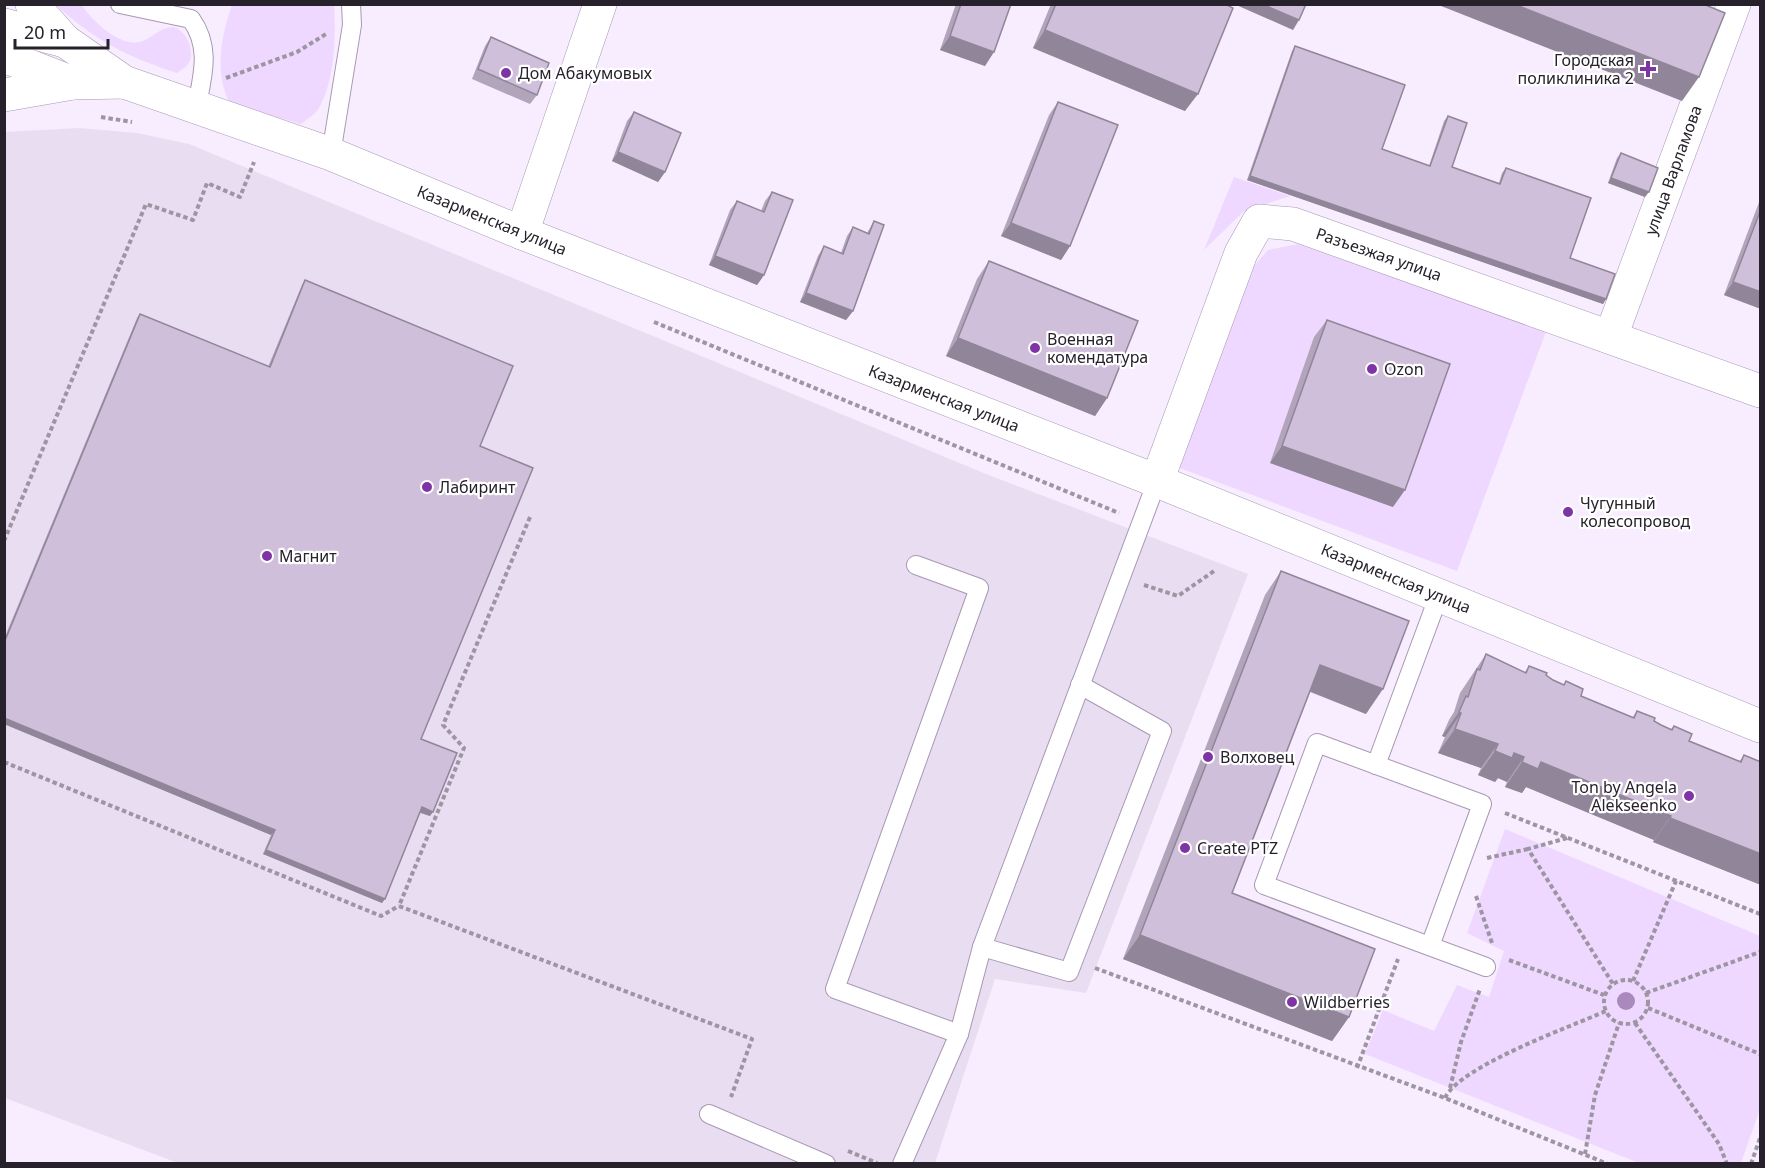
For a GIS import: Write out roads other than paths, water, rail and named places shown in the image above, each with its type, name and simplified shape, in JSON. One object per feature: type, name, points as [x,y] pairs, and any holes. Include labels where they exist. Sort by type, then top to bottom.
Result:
[{"type":"street","points":[[32,4],[65,41],[124,82]]},
{"type":"street","points":[[522,233],[600,4]]},
{"type":"street","name":"улица Варламова","points":[[1611,336],[1734,4]]},
{"type":"street","points":[[4,25],[65,41]]},
{"type":"street","points":[[4,56],[73,83]]},
{"type":"street","points":[[4,95],[73,83],[124,82]]},
{"type":"street","name":"Казарменская улица","points":[[124,82],[199,95],[331,154],[522,233],[1157,481],[1761,726]]},
{"type":"street","name":"Разъезжая улица","points":[[1157,481],[1241,253],[1259,221],[1293,224],[1761,391]]},
{"type":"lane","points":[[120,4],[149,7],[184,16],[195,26],[202,37],[205,60],[199,95]]},
{"type":"lane","points":[[331,154],[352,9]]},
{"type":"lane","points":[[902,1164],[959,1034],[982,947],[1157,481]]},
{"type":"lane","points":[[916,565],[979,588],[835,989],[959,1034]]},
{"type":"lane","points":[[1376,765],[1439,595]]},
{"type":"lane","points":[[982,947],[1070,972],[1162,731],[1080,685]]},
{"type":"lane","points":[[1430,946],[1482,804],[1317,743],[1264,885],[1406,938],[1430,946],[1491,961]]},
{"type":"lane","points":[[709,1114],[826,1164]]},
{"type":"place","name":"Городская поликлиника 2","points":[[1648,69]]},
{"type":"place","name":"Дом Абакумовых","points":[[506,73]]},
{"type":"place","name":"Военная комендатура","points":[[1035,348]]},
{"type":"place","name":"Ozon","points":[[1372,369]]},
{"type":"place","name":"Лабиринт","points":[[427,487]]},
{"type":"place","name":"Чугунный колесопровод","points":[[1568,512]]},
{"type":"place","name":"Магнит","points":[[267,556]]},
{"type":"place","name":"Волховец","points":[[1208,757]]},
{"type":"place","name":"Ton by Angela Alekseenko","points":[[1689,796]]},
{"type":"place","name":"Create PTZ","points":[[1185,848]]},
{"type":"place","name":"Wildberries","points":[[1292,1002]]}]
